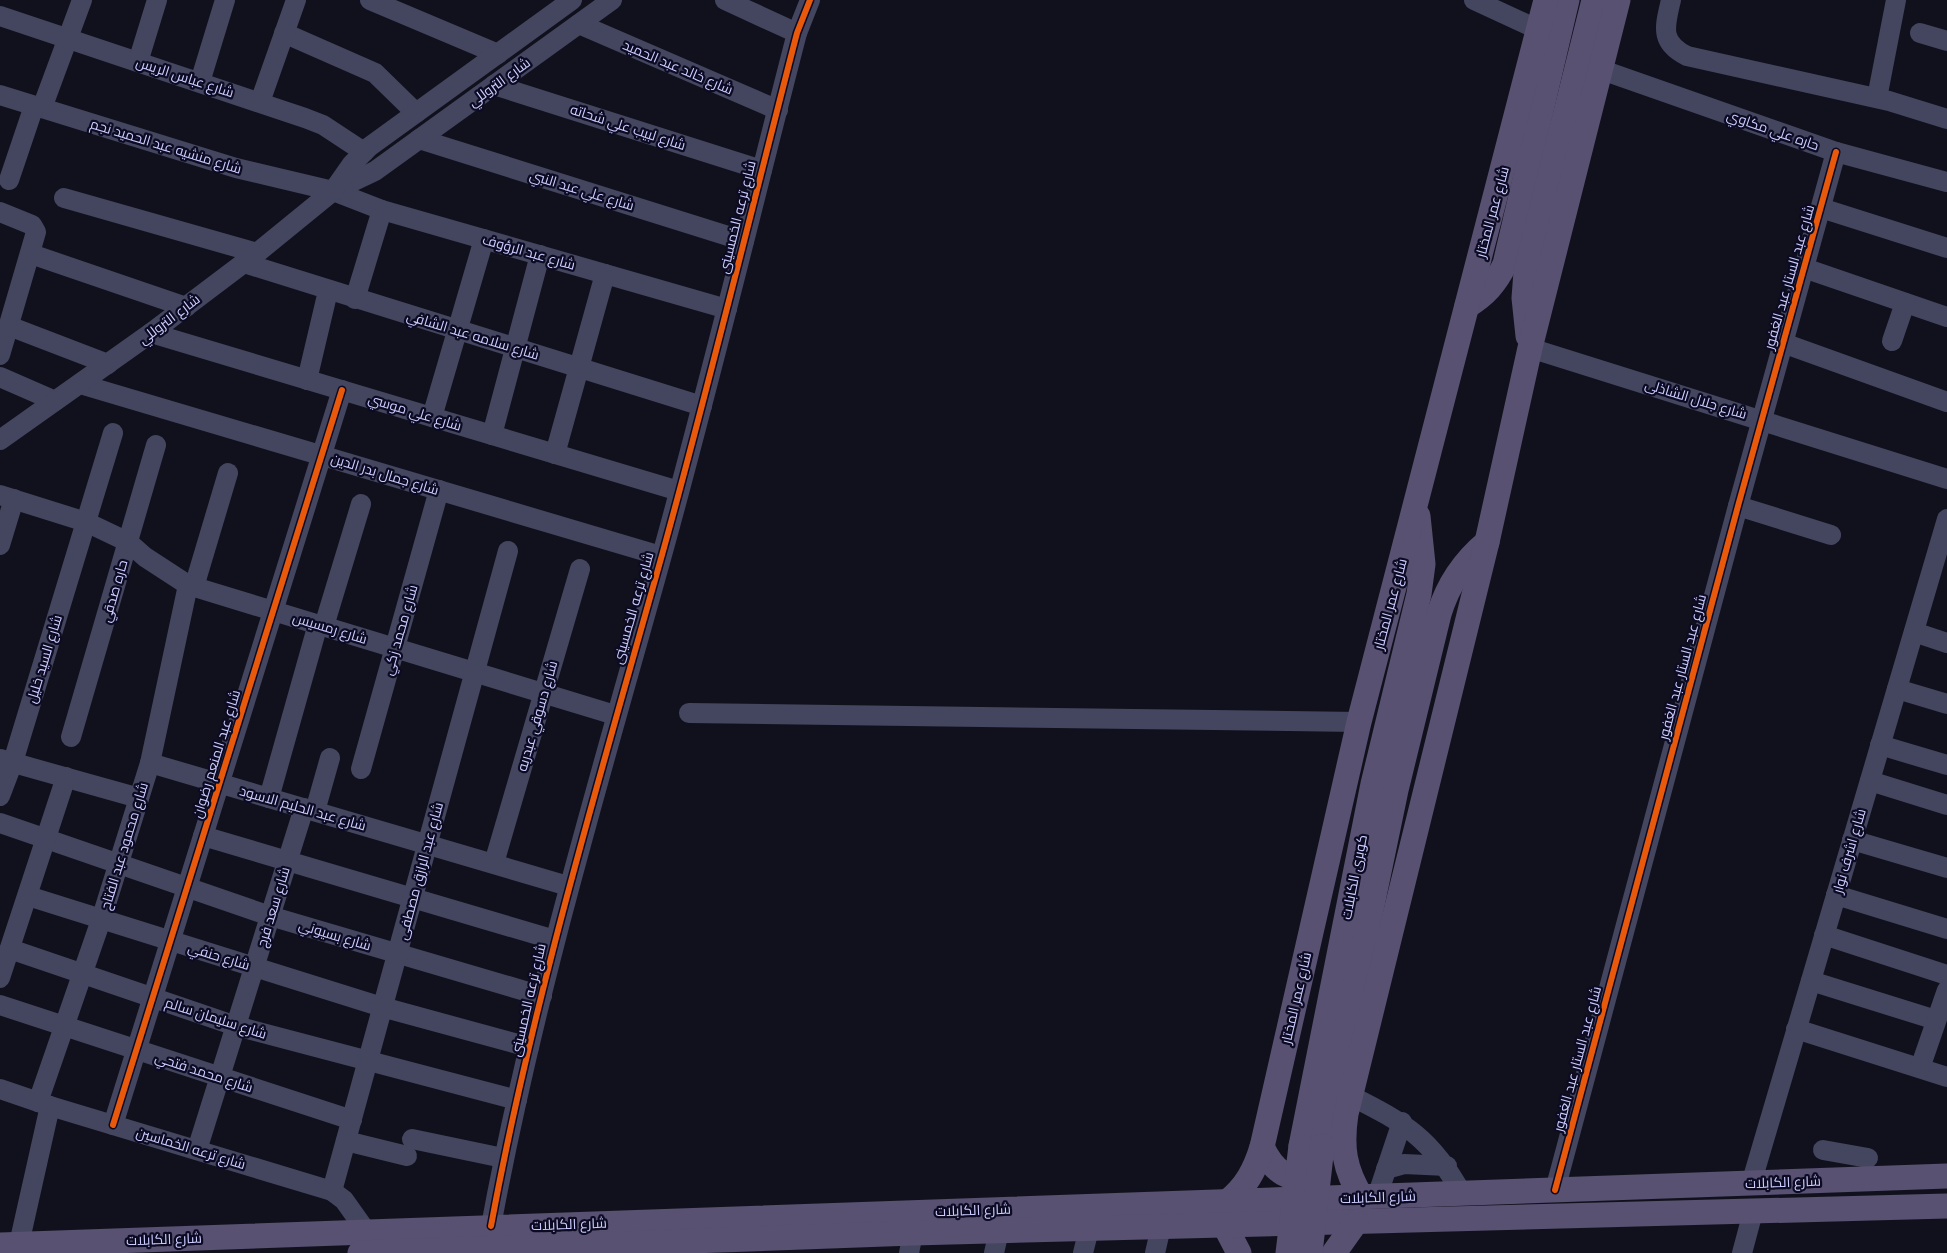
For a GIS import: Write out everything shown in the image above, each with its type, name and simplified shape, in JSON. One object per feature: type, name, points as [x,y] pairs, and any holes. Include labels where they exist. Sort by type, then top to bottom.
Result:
[{"type":"main road","name":"شارع عمر المختار","points":[[1226,1214],[1236,1195],[1251,1176],[1262,1147],[1359,722],[1546,0]]},
{"type":"main road","points":[[1467,306],[1486,293],[1497,279],[1505,264],[1567,0]]},
{"type":"main road","points":[[1530,348],[1525,323],[1526,272],[1594,0]]},
{"type":"main road","points":[[1322,1145],[1350,1096],[1487,542],[1530,348],[1602,70],[1618,0]]},
{"type":"main road","name":"كوبرى الكابلات","points":[[1310,1253],[1322,1145],[1373,784],[1419,594],[1423,564],[1422,534],[1416,504]]},
{"type":"main road","name":"كوبرى الكابلات","points":[[1288,1253],[1322,1145],[1396,790],[1438,614],[1456,574],[1465,562],[1487,542]]},
{"type":"main road","points":[[1262,1147],[1270,1164],[1285,1175],[1304,1178],[1322,1173],[1336,1161],[1322,1145]]},
{"type":"main road","points":[[1322,1145],[1349,1172],[1369,1198]]},
{"type":"main road","name":"شارع الكابلات","points":[[9,1245],[527,1251],[997,1242],[1089,1229],[1161,1227],[1226,1214],[1369,1198],[1947,1176]]},
{"type":"main road","name":"شارع الكابلات","points":[[363,1248],[491,1226],[1226,1214],[1356,1222],[1947,1206]]},
{"type":"main road","points":[[1226,1214],[1239,1253]]},
{"type":"main road","points":[[1334,1253],[1356,1222]]},
{"type":"street","points":[[9,180],[82,0]]},
{"type":"street","points":[[138,62],[157,0]]},
{"type":"street","points":[[200,82],[225,0]]},
{"type":"street","points":[[260,102],[296,0]]},
{"type":"street","points":[[370,0],[498,54]]},
{"type":"street","name":"شارع التروللي","points":[[333,191],[352,164],[364,152],[572,0]]},
{"type":"street","name":"شارع التروللي","points":[[0,440],[186,307],[251,258],[333,191],[370,174],[612,0]]},
{"type":"street","points":[[725,0],[798,34]]},
{"type":"street","name":"شارع ترعه الخمسينى","points":[[491,1226],[503,1158],[568,886],[679,491],[798,34],[810,0]]},
{"type":"street","points":[[1474,0],[1539,30]]},
{"type":"street","points":[[1671,0],[1666,21],[1666,38],[1674,49],[1877,98],[1947,119]]},
{"type":"street","points":[[1877,98],[1896,0]]},
{"type":"street","name":"شارع عباس الريس","points":[[2,13],[68,38],[323,125],[364,152]]},
{"type":"street","name":"شارع خالد عبد الحميد","points":[[579,24],[778,110]]},
{"type":"street","points":[[284,33],[375,73],[416,113]]},
{"type":"street","points":[[1920,34],[1947,41]]},
{"type":"street","name":"حاره علي مكاوي","points":[[1602,70],[1836,152],[1947,182]]},
{"type":"street","name":"شارع لبيب علي شحاته","points":[[494,85],[762,170]]},
{"type":"street","name":"شارع منشيه عبد الحميد نجم","points":[[0,95],[236,168],[333,191]]},
{"type":"street","name":"شارع علي عبد النبي","points":[[419,139],[744,240]]},
{"type":"street","name":"شارع عبد الستار عبد الغفور","points":[[1555,1190],[1738,506],[1836,152]]},
{"type":"street","name":"شارع عبد الرؤوف","points":[[333,191],[382,210],[726,309]]},
{"type":"street","name":"شارع سلامه عبد الشافي","points":[[64,198],[251,258],[328,291],[702,406]]},
{"type":"street","points":[[1821,208],[1947,248]]},
{"type":"street","points":[[355,299],[382,210]]},
{"type":"street","points":[[0,212],[28,224],[36,232],[31,254],[8,300],[9,326],[0,355]]},
{"type":"street","points":[[432,417],[484,239]]},
{"type":"street","points":[[31,254],[186,307]]},
{"type":"street","points":[[492,435],[540,255]]},
{"type":"street","points":[[1804,268],[1947,317]]},
{"type":"street","points":[[555,454],[605,274]]},
{"type":"street","points":[[307,380],[328,291]]},
{"type":"street","points":[[1892,342],[1905,303]]},
{"type":"street","points":[[9,326],[108,364]]},
{"type":"street","name":"شارع علي موسي","points":[[151,333],[679,491]]},
{"type":"street","points":[[1783,343],[1947,402]]},
{"type":"street","name":"شارع جلال الشاذلى","points":[[1530,348],[1947,478]]},
{"type":"street","points":[[0,377],[55,401]]},
{"type":"street","name":"شارع جمال بدر الدين","points":[[80,384],[661,556]]},
{"type":"street","name":"شارع عبد المنعم رضوان","points":[[113,1125],[342,390]]},
{"type":"street","name":"شارع السيد خليل","points":[[0,796],[6,760],[86,522],[113,433]]},
{"type":"street","name":"حاره صدقي","points":[[72,737],[156,445]]},
{"type":"street","name":"شارع محمود عبد الفتاح","points":[[9,1245],[64,1026],[101,920],[150,764],[191,586],[228,472]]},
{"type":"street","name":"شارع محمد زكي","points":[[361,769],[439,490]]},
{"type":"street","points":[[0,545],[7,497]]},
{"type":"street","name":"شارع رمسيس","points":[[7,497],[86,522],[128,542],[145,557],[191,586],[616,715]]},
{"type":"street","points":[[270,798],[321,625],[361,504]]},
{"type":"street","points":[[1738,506],[1831,535]]},
{"type":"street","name":"شارع اشرف نوار","points":[[1751,1184],[1947,519]]},
{"type":"street","name":"شارع عبد الرازق مصطفى","points":[[332,1191],[508,551]]},
{"type":"street","name":"شارع دسوقي عبدربه","points":[[494,863],[580,569]]},
{"type":"street","points":[[1914,632],[1947,643]]},
{"type":"street","points":[[1897,689],[1947,704]]},
{"type":"street","points":[[689,714],[1359,722]]},
{"type":"street","points":[[1880,745],[1947,765]]},
{"type":"street","name":"شارع سعد فرج","points":[[197,1150],[288,861],[330,758]]},
{"type":"street","points":[[6,760],[139,798]]},
{"type":"street","name":"شارع عبد الحليم الاسود","points":[[150,764],[568,886]]},
{"type":"street","points":[[0,978],[48,838],[66,777]]},
{"type":"street","points":[[1870,781],[1947,806]]},
{"type":"street","name":"شارع بسيوني","points":[[0,823],[119,862],[270,916],[542,996]]},
{"type":"street","points":[[203,836],[555,940]]},
{"type":"street","points":[[1852,840],[1947,868]]},
{"type":"street","points":[[1836,895],[1947,929]]},
{"type":"street","name":"شارع حنفي","points":[[28,896],[382,1007],[530,1047]]},
{"type":"street","points":[[1824,935],[1947,975]]},
{"type":"street","name":"شارع سليمان سالم","points":[[10,948],[236,1026],[517,1100]]},
{"type":"street","points":[[1811,981],[1936,1020]]},
{"type":"street","points":[[1920,1068],[1947,990]]},
{"type":"street","name":"شارع محمد فتحي","points":[[0,1005],[352,1120]]},
{"type":"street","points":[[1796,1029],[1947,1077]]},
{"type":"street","name":"شارع ترعه الخماسين","points":[[0,1089],[332,1191],[344,1200],[363,1248]]},
{"type":"street","points":[[1350,1096],[1402,1122],[1426,1142],[1447,1166],[1462,1194]]},
{"type":"street","points":[[1369,1198],[1386,1169],[1402,1122]]},
{"type":"street","points":[[346,1140],[503,1158]]},
{"type":"street","points":[[1828,1181],[1826,1150],[1868,1158]]},
{"type":"street","points":[[1386,1169],[1404,1164],[1447,1166]]},
{"type":"street","points":[[1742,1253],[1753,1212]]},
{"type":"street","points":[[1155,1253],[1161,1227]]},
{"type":"street","points":[[1083,1253],[1089,1229]]},
{"type":"cycle path","points":[[491,1226],[508,1141],[547,972],[680,490],[797,33],[810,0]]},
{"type":"cycle path","points":[[1555,1190],[1738,506],[1836,152]]},
{"type":"cycle path","points":[[113,1125],[342,390]]}]
